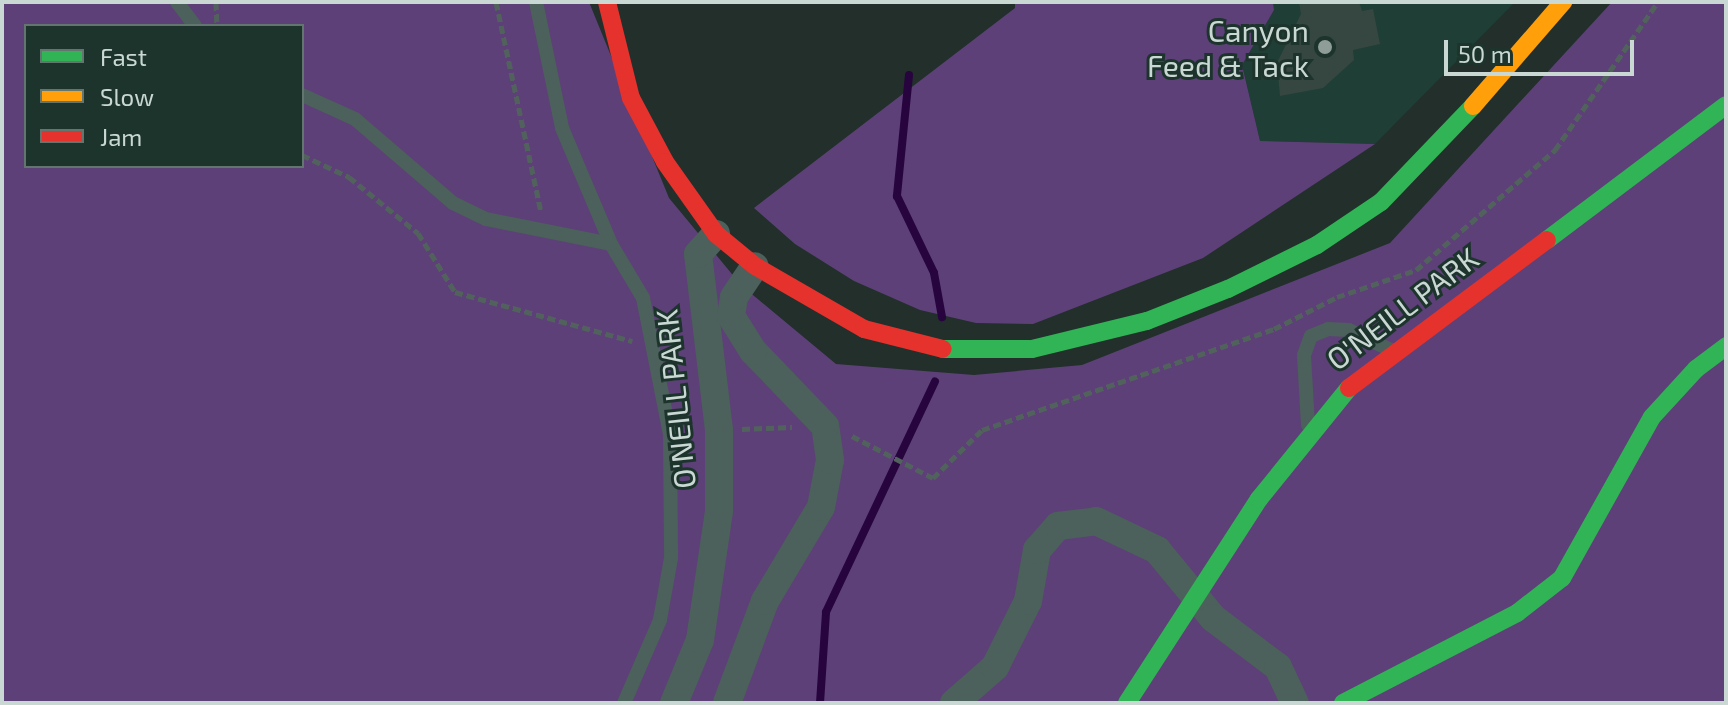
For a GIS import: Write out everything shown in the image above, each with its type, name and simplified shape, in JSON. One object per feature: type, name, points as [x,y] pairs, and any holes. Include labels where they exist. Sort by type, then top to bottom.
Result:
[{"type":"street","points":[[607,2],[631,98],[665,162],[716,234],[755,266],[864,329],[932,348],[1032,349],[1147,321],[1317,245],[1381,202],[1432,154],[1563,2]]},
{"type":"street","name":"O'NEILL PARK","points":[[1127,703],[1308,434],[1346,390],[1393,351],[1726,105]]},
{"type":"street","name":"O'NEILL PARK","points":[[674,703],[700,640],[719,511],[719,430],[698,254],[716,234]]},
{"type":"street","points":[[727,703],[765,601],[821,507],[830,460],[825,426],[745,341],[731,316],[734,297],[755,266]]},
{"type":"street","points":[[707,348],[745,341]]},
{"type":"street","points":[[1343,703],[1517,613],[1562,578],[1652,417],[1696,369],[1726,346]]},
{"type":"street","points":[[954,703],[995,667],[1028,601],[1037,550],[1058,526],[1096,521],[1128,533],[1157,550],[1199,595],[1213,618],[1278,667],[1295,703]]},
{"type":"lane","points":[[177,2],[194,24]]},
{"type":"lane","points":[[536,2],[562,128],[611,244],[643,298],[655,345],[670,434],[671,558],[660,620],[624,703]]},
{"type":"lane","points":[[304,96],[355,119],[453,203],[486,219],[538,232],[611,244]]},
{"type":"lane","points":[[1308,434],[1304,355],[1311,336],[1328,329],[1349,330],[1393,351]]},
{"type":"path","points":[[216,2],[217,24]]},
{"type":"path","points":[[496,2],[542,208],[538,232]]},
{"type":"path","points":[[304,156],[349,177],[418,233],[455,292],[655,345]]},
{"type":"shaded area","points":[[2,2],[589,2],[669,198],[741,285],[836,364],[974,375],[1082,365],[1390,243],[1612,2],[1726,2],[1726,703],[2,703]]},
{"type":"shaded area","points":[[1015,2],[1273,2],[1274,10],[1242,65],[1260,141],[1375,144],[1203,258],[1033,324],[976,323],[920,310],[854,281],[795,244],[754,208],[1015,8]]},
{"type":"shaded area","points":[[1273,2],[1515,2],[1375,144],[1260,141],[1242,65],[1274,10]]},
{"type":"building","name":"Canyon Feed & Tack","points":[[1299,2],[1359,2],[1362,11],[1373,9],[1380,44],[1353,50],[1354,60],[1323,88],[1280,96],[1277,63],[1301,14]]},
{"type":"waterway","points":[[909,75],[897,196],[934,273],[942,317]]},
{"type":"waterway","points":[[820,703],[826,612],[935,381]]},
{"type":"traffic: fast","points":[[1547,240],[1726,105]]},
{"type":"traffic: fast","points":[[943,349],[1032,349],[1147,321],[1228,289],[1317,245],[1381,202],[1473,106]]},
{"type":"traffic: fast","points":[[1343,703],[1517,613],[1562,578],[1652,417],[1696,369],[1726,346]]},
{"type":"traffic: fast","points":[[1127,703],[1259,499],[1349,388]]},
{"type":"traffic: slow","points":[[1473,106],[1563,2]]},
{"type":"traffic: jam","points":[[607,2],[631,98],[665,162],[716,234],[755,266],[864,329],[943,349]]},
{"type":"traffic: jam","points":[[1349,388],[1547,240]]},
{"type":"place","name":"Canyon Feed & Tack","points":[[1325,47]]}]
